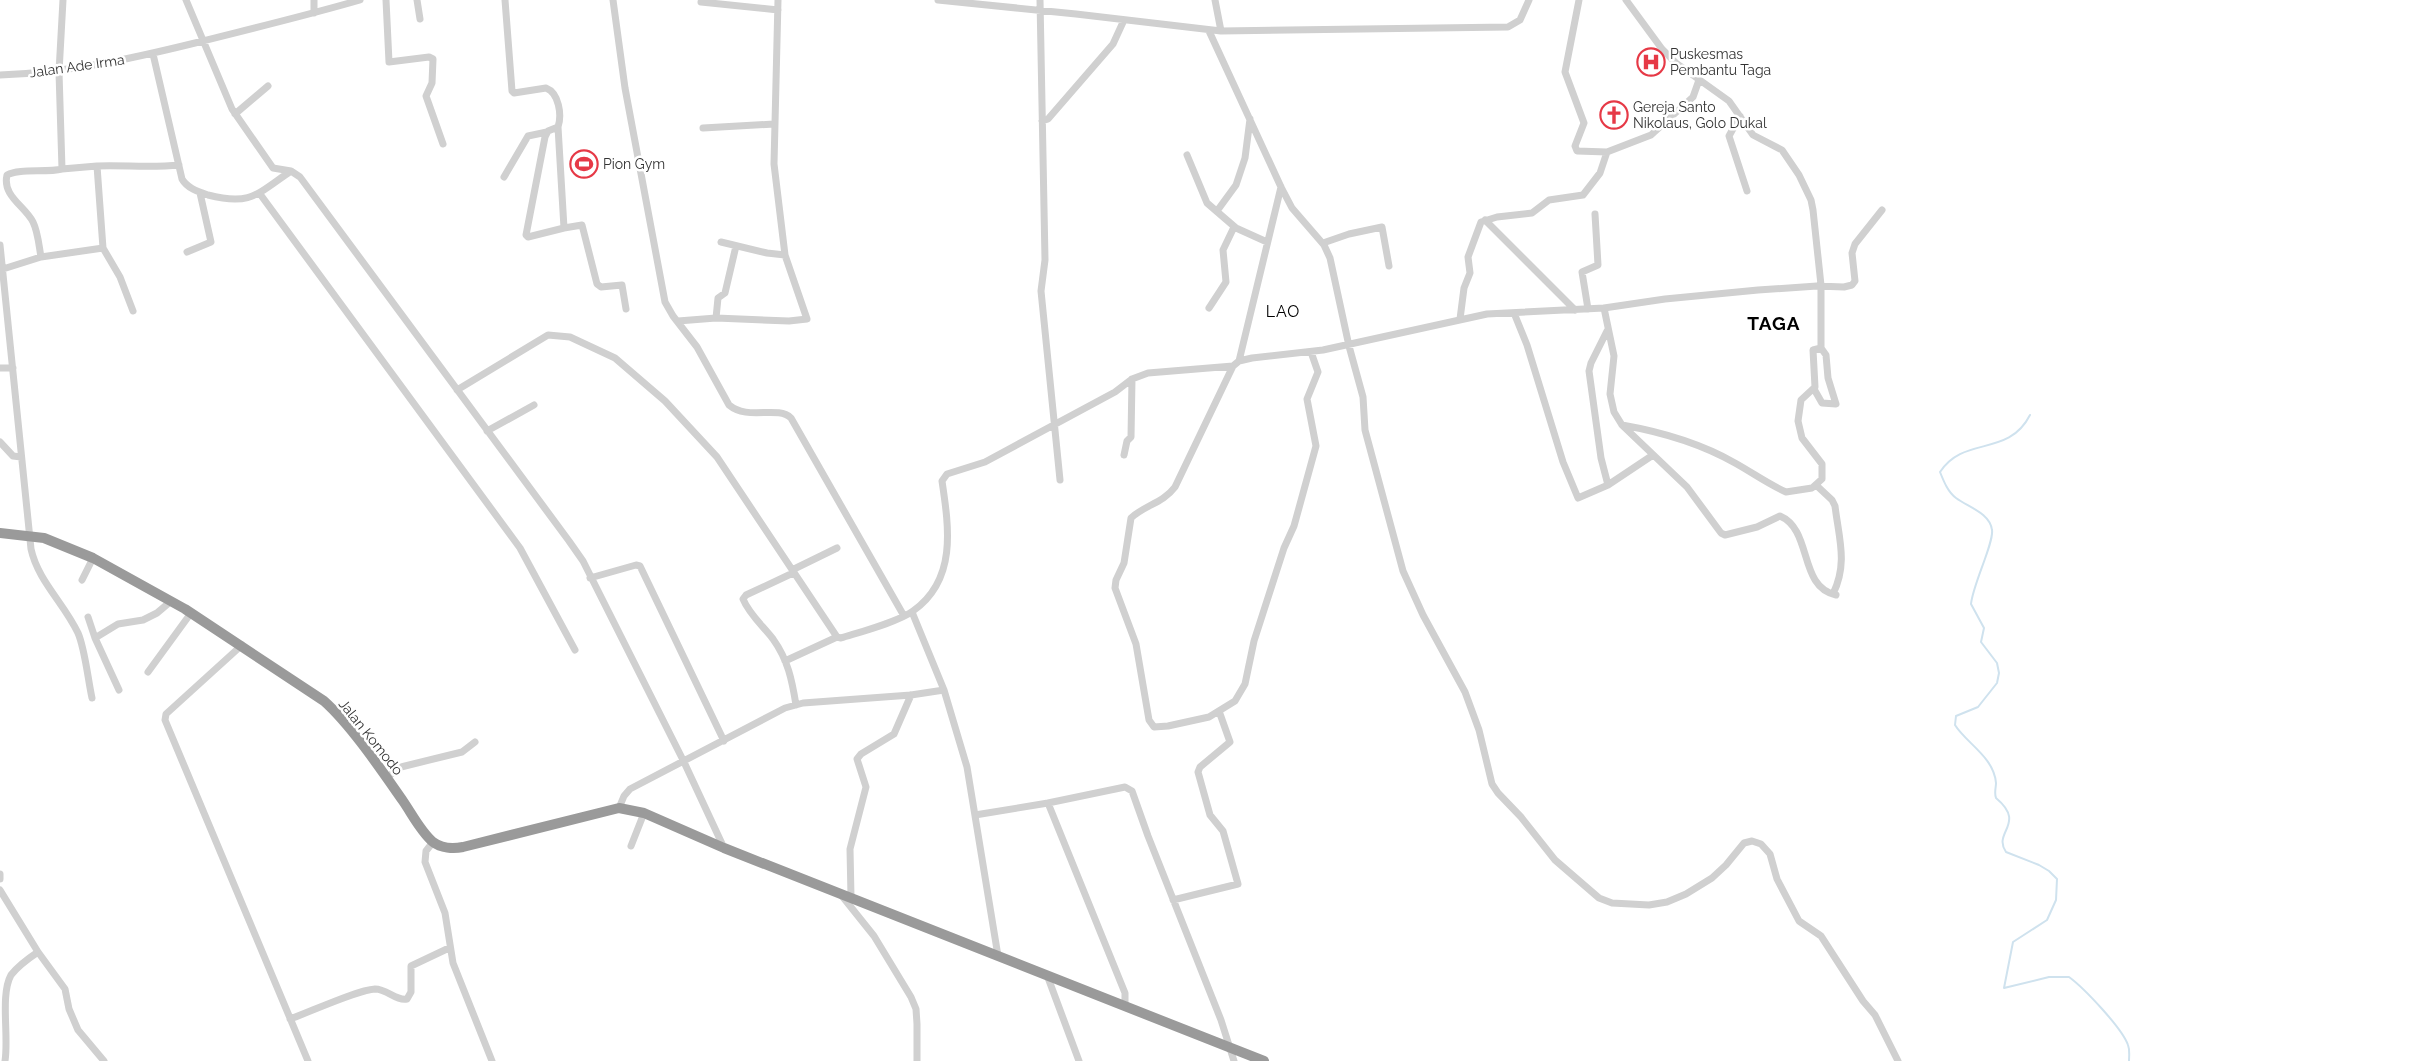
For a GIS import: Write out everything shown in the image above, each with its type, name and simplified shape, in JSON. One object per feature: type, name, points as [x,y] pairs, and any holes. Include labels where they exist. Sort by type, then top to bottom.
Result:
[{"type":"highway","name":"Jalan Komodo","points":[[0,533],[31,536],[60,544],[93,558],[191,613],[242,645],[276,671],[331,707],[433,842]]},
{"type":"highway","points":[[433,842],[454,848],[619,808],[644,813],[724,848],[1264,1061]]},
{"type":"street","points":[[62,170],[59,72],[64,0]]},
{"type":"street","points":[[186,0],[235,114],[273,168],[291,171],[304,180],[577,552],[684,762],[724,848]]},
{"type":"street","points":[[314,0],[314,13]]},
{"type":"street","name":"Jalan Ade Irma","points":[[0,75],[59,72],[153,54],[360,0]]},
{"type":"street","points":[[386,0],[389,62],[429,57],[433,59],[432,83],[426,96],[443,144]]},
{"type":"street","points":[[417,0],[420,20]]},
{"type":"street","points":[[505,0],[512,92],[546,88],[551,90],[557,99],[560,117],[558,127],[564,228]]},
{"type":"street","points":[[613,0],[625,88],[665,302],[681,320],[729,405],[737,411],[744,413],[783,413],[791,418],[904,616]]},
{"type":"street","points":[[681,320],[716,318],[780,321],[807,320],[807,313],[785,255],[774,164],[778,0]]},
{"type":"street","points":[[938,0],[1040,10],[1209,31],[1508,27],[1520,20],[1529,0]]},
{"type":"street","points":[[1040,0],[1046,260],[1041,291],[1060,480]]},
{"type":"street","points":[[1215,0],[1221,31]]},
{"type":"street","points":[[1579,0],[1565,69],[1584,123],[1575,148],[1579,152],[1607,152],[1654,132],[1693,97],[1699,80]]},
{"type":"street","points":[[1626,0],[1662,49],[1683,70],[1721,94],[1753,135],[1784,152],[1806,188],[1813,210],[1820,286],[1821,348],[1826,355],[1828,378],[1836,404],[1822,403],[1814,389]]},
{"type":"street","points":[[701,2],[778,10]]},
{"type":"street","points":[[1042,120],[1048,119],[1113,44],[1124,20]]},
{"type":"street","points":[[1209,31],[1292,208],[1323,243],[1330,258],[1348,346],[1363,397],[1365,430],[1405,576],[1425,620],[1465,692],[1479,730],[1492,784],[1498,793],[1562,866],[1599,898],[1612,903],[1648,905],[1668,902],[1686,894],[1712,878],[1726,865],[1744,843],[1752,841],[1761,844],[1770,854],[1777,879],[1799,921],[1821,936],[1863,1001],[1875,1015],[1898,1061]]},
{"type":"street","points":[[153,54],[183,182],[200,193],[236,200],[260,194],[291,171]]},
{"type":"street","points":[[235,114],[268,86]]},
{"type":"street","points":[[1740,116],[1730,136],[1747,191]]},
{"type":"street","points":[[1217,211],[1236,185],[1245,158],[1250,118]]},
{"type":"street","points":[[703,128],[774,124]]},
{"type":"street","points":[[504,177],[528,136],[547,132],[558,127]]},
{"type":"street","points":[[547,132],[526,236],[582,225],[596,284],[601,286],[622,285],[626,309]]},
{"type":"street","points":[[1460,319],[1464,288],[1470,273],[1468,257],[1479,225],[1486,220],[1533,212],[1548,200],[1583,195],[1600,173],[1607,152]]},
{"type":"street","points":[[1187,155],[1202,195],[1234,227],[1267,242]]},
{"type":"street","points":[[41,257],[34,224],[12,197],[6,184],[6,177],[12,173],[39,173],[97,166],[125,165],[152,168],[179,165]]},
{"type":"street","points":[[97,166],[103,248],[120,277],[133,311]]},
{"type":"street","points":[[1239,361],[1281,187]]},
{"type":"street","points":[[187,252],[211,240],[200,193]]},
{"type":"street","points":[[260,194],[520,548],[575,650]]},
{"type":"street","points":[[1311,352],[1318,372],[1307,398],[1316,447],[1294,526],[1284,548],[1254,641],[1245,684],[1234,701],[1209,717],[1168,726],[1154,726],[1150,724],[1136,644],[1119,601],[1115,584],[1124,563],[1131,518],[1144,508],[1163,500],[1175,487],[1233,366],[1239,361],[1348,346],[1460,319],[1514,313],[1604,308],[1665,299],[1820,286],[1837,287],[1853,284],[1855,278],[1852,253],[1855,244],[1882,210]]},
{"type":"street","points":[[1588,309],[1582,272],[1598,265],[1594,214]]},
{"type":"street","points":[[1486,220],[1569,301],[1575,310]]},
{"type":"street","points":[[1209,308],[1226,282],[1223,250],[1234,227]]},
{"type":"street","points":[[1323,243],[1348,234],[1382,228],[1389,266]]},
{"type":"street","points":[[721,242],[785,255]]},
{"type":"street","points":[[0,245],[31,549],[38,573],[48,585],[77,632],[92,698]]},
{"type":"street","points":[[716,318],[718,298],[725,293],[736,246]]},
{"type":"street","points":[[3,269],[41,257],[103,248]]},
{"type":"street","points":[[1604,308],[1607,331],[1614,356],[1610,394],[1614,412],[1622,425],[1687,487],[1723,534],[1757,527],[1780,516],[1793,524],[1801,537],[1801,546],[1816,582],[1834,595],[1840,579],[1842,559],[1835,506],[1832,500],[1816,485]]},
{"type":"street","points":[[1514,313],[1527,345],[1554,434],[1577,496],[1580,499],[1608,485],[1653,455]]},
{"type":"street","points":[[1607,331],[1590,363],[1589,371],[1601,458],[1608,485]]},
{"type":"street","points":[[457,390],[548,335],[570,337],[615,358],[665,401],[717,457],[837,637]]},
{"type":"street","points":[[1622,425],[1681,438],[1735,462],[1786,492],[1816,485],[1822,479],[1822,467],[1802,438],[1798,421],[1801,400],[1816,386],[1813,350],[1821,348]]},
{"type":"street","points":[[785,662],[837,637],[841,638],[904,616],[912,612],[935,588],[945,569],[948,536],[942,481],[947,474],[985,462],[1115,392],[1132,379],[1148,373],[1233,366]]},
{"type":"street","points":[[0,368],[13,368]]},
{"type":"street","points":[[1124,455],[1127,441],[1130,437],[1132,379]]},
{"type":"street","points":[[487,431],[534,405]]},
{"type":"street","points":[[0,442],[13,456],[21,458]]},
{"type":"street","points":[[796,705],[791,672],[774,641],[752,614],[743,597],[837,548]]},
{"type":"street","points":[[82,580],[93,558]]},
{"type":"street","points":[[590,578],[636,565],[640,566],[724,742]]},
{"type":"street","points":[[95,638],[118,624],[150,616],[170,602]]},
{"type":"street","points":[[912,612],[944,690],[967,767],[998,956]]},
{"type":"street","points":[[148,672],[191,613]]},
{"type":"street","points":[[88,617],[95,638],[119,690]]},
{"type":"street","points":[[242,645],[165,718],[308,1061]]},
{"type":"street","points":[[619,808],[624,796],[630,789],[724,742],[785,708],[796,705],[911,695],[944,690]]},
{"type":"street","points":[[851,897],[850,849],[866,787],[857,759],[861,754],[894,734],[911,695]]},
{"type":"street","points":[[1173,900],[1238,884],[1223,831],[1210,815],[1198,772],[1200,767],[1229,744],[1227,732],[1219,711]]},
{"type":"street","points":[[386,778],[402,766],[463,751],[475,742]]},
{"type":"street","points":[[975,815],[1129,788],[1140,810],[1148,836],[1218,1011],[1234,1061]]},
{"type":"street","points":[[1048,803],[1125,994],[1125,1007]]},
{"type":"street","points":[[631,846],[644,813]]},
{"type":"street","points":[[433,842],[425,854],[425,862],[445,913],[449,948],[453,963],[492,1061]]},
{"type":"street","points":[[0,874],[0,879]]},
{"type":"street","points":[[0,890],[38,952],[65,989],[69,1009],[78,1030],[104,1061]]},
{"type":"street","points":[[840,893],[874,936],[916,1010],[917,1061]]},
{"type":"street","points":[[290,1019],[369,990],[386,991],[400,999],[407,999],[411,992],[410,966],[449,948]]},
{"type":"street","points":[[5,1061],[7,1050],[4,990],[10,976],[38,952]]},
{"type":"street","points":[[1046,974],[1079,1061]]},
{"type":"waterway","points":[[2030,415],[2021,428],[2010,437],[1961,454],[1950,461],[1940,472],[1951,493],[1983,515],[1992,530],[1990,544],[1975,586],[1971,604],[1984,628],[1981,642],[1997,663],[1999,673],[1997,683],[1978,707],[1956,716],[1955,725],[1985,758],[1994,774],[1996,798],[2005,807],[2009,815],[2003,839],[2006,852],[2039,865],[2057,879],[2056,900],[2047,920],[2013,942],[2004,988],[2049,977],[2069,977],[2111,1019],[2128,1045],[2129,1061]]},
{"type":"place","name":"Puskesmas Pembantu Taga","points":[[1651,62]]},
{"type":"place","name":"Gereja Santo Nikolaus, Golo Dukal","points":[[1614,115]]},
{"type":"place","name":"Pion Gym","points":[[584,164]]},
{"type":"district","name":"LAO","points":[[1283,311]]},
{"type":"district","name":"TAGA","points":[[1774,323]]}]
